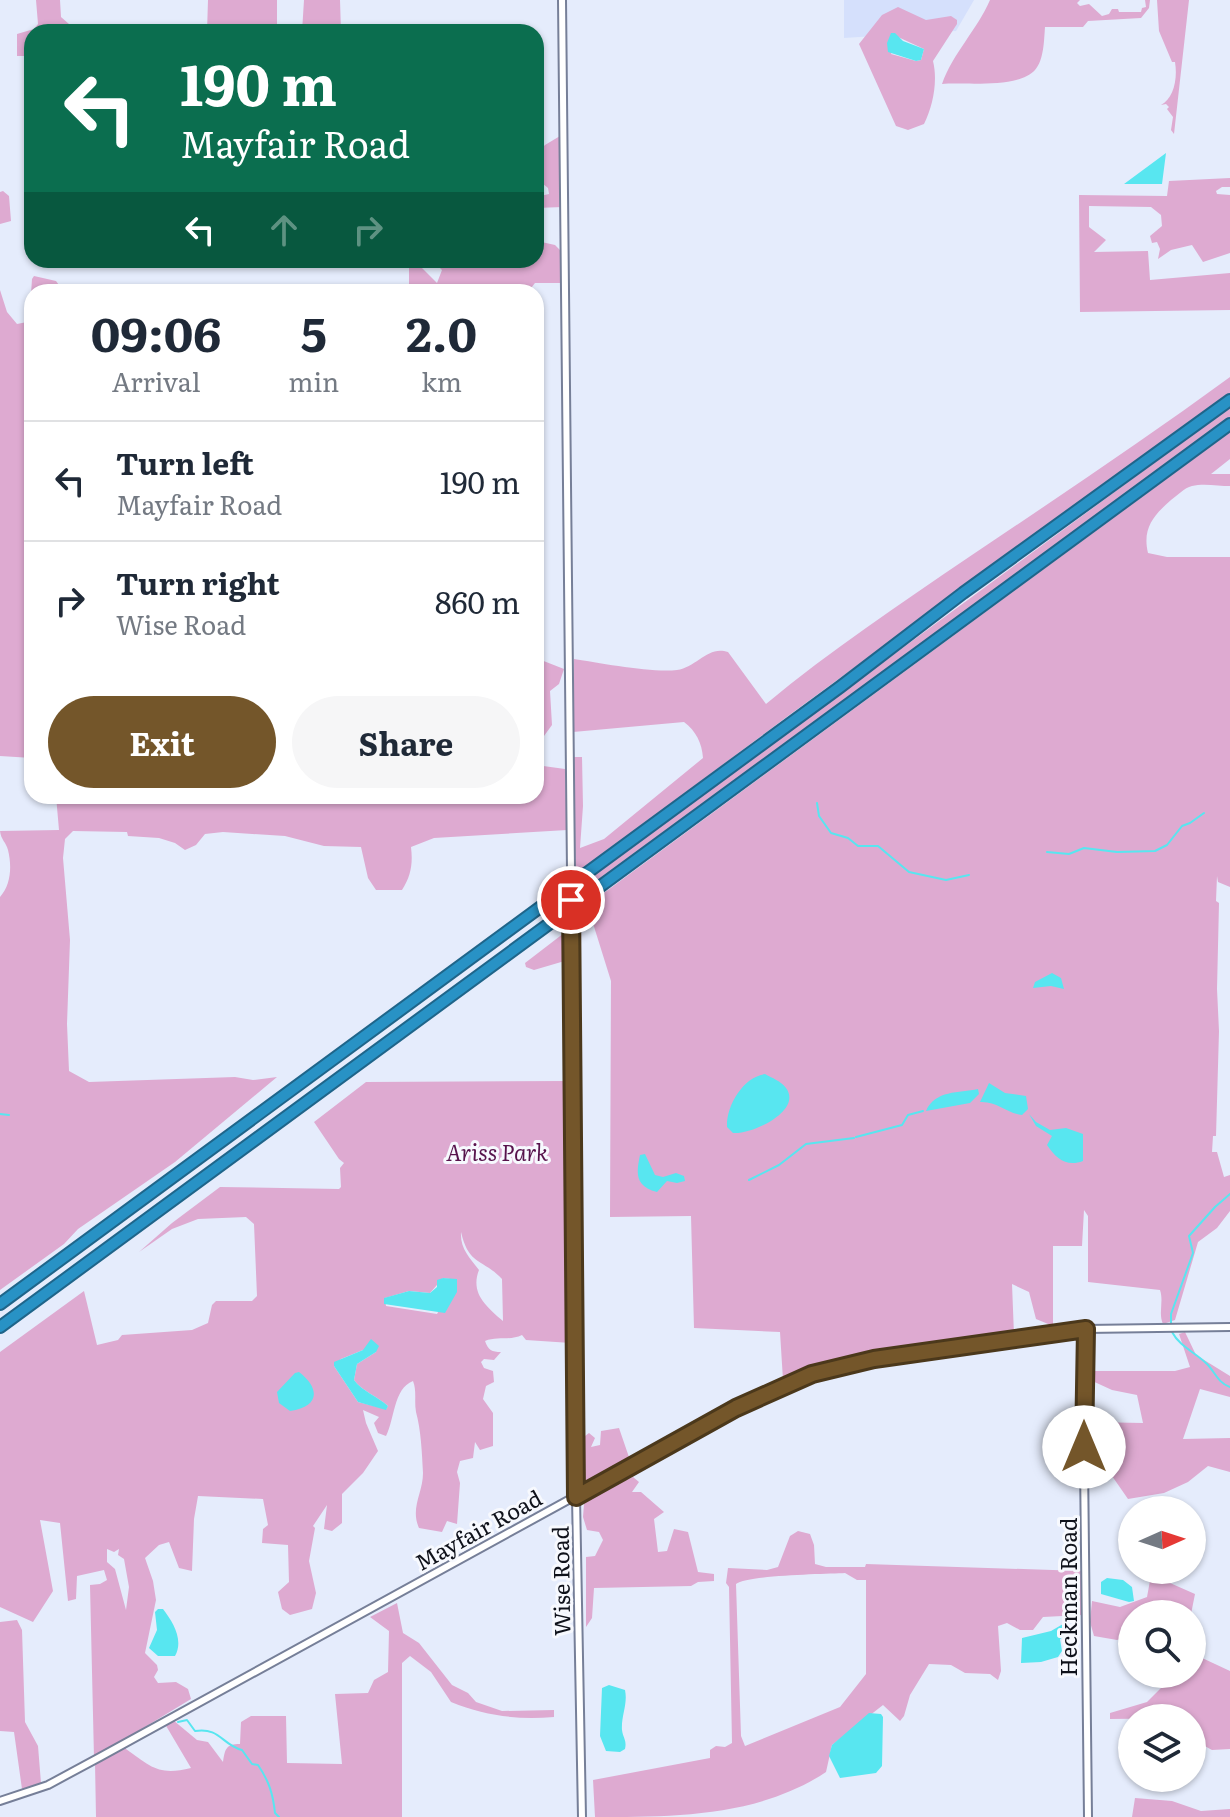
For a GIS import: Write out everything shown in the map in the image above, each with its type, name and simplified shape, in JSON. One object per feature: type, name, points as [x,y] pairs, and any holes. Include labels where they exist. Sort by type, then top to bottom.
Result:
[{"type":"highway","points":[[0,1304],[840,687],[963,593],[1230,400]]},
{"type":"highway","points":[[0,1327],[1230,424]]},
{"type":"street","name":"Wise Road","points":[[562,0],[576,1497],[582,1817]]},
{"type":"street","name":"Mayfair Road","points":[[0,1801],[48,1785],[736,1408],[812,1374],[874,1359],[1086,1329],[1230,1327]]},
{"type":"street","name":"Heckman Road","points":[[1086,1329],[1083,1374],[1088,1817]]},
{"type":"shaded area","points":[[844,0],[974,0],[956,31],[844,38]]},
{"type":"green space","points":[[36,0],[60,0],[61,17],[69,24],[38,24]]},
{"type":"green space","points":[[208,0],[277,0],[277,24],[207,24]]},
{"type":"green space","points":[[304,0],[340,0],[341,24],[302,24]]},
{"type":"green space","points":[[990,0],[1080,0],[1077,3],[1080,6],[1089,4],[1102,16],[1112,9],[1141,12],[1146,7],[1145,0],[1150,0],[1149,8],[1141,18],[1088,21],[1083,27],[1045,27],[1040,61],[1027,76],[1004,82],[942,84]]},
{"type":"green space","points":[[1157,0],[1189,0],[1174,134],[1169,107],[1161,105],[1174,88],[1175,62],[1172,62],[1159,31]]},
{"type":"green space","points":[[898,7],[926,20],[951,16],[957,20],[933,61],[935,85],[924,124],[908,130],[896,126],[859,44],[882,15]],"holes":[[[898,37],[924,49],[921,60],[916,61],[891,54]]]},
{"type":"green space","points":[[24,32],[24,56],[17,56],[17,34]]},
{"type":"green space","points":[[560,136],[563,207],[544,208],[544,195],[549,194],[544,185],[545,145]]},
{"type":"green space","points":[[1230,178],[1230,187],[1216,191],[1217,194],[1230,195],[1230,253],[1203,262],[1192,245],[1171,250],[1158,259],[1160,249],[1157,242],[1152,243],[1150,236],[1162,226],[1161,215],[1151,207],[1089,206],[1089,227],[1106,240],[1094,252],[1148,251],[1150,280],[1230,273],[1230,310],[1080,312],[1079,195],[1167,196],[1169,181]]},
{"type":"green space","points":[[0,192],[9,196],[11,221],[0,224]]},
{"type":"green space","points":[[544,243],[555,245],[562,252],[562,283],[409,284],[409,268],[422,268],[437,283],[440,268],[544,268]]},
{"type":"green space","points":[[34,276],[58,284],[32,284]]},
{"type":"green space","points":[[0,290],[7,312],[17,324],[24,323],[24,758],[0,756]]},
{"type":"green space","points":[[1230,377],[1230,393],[575,875],[573,757],[582,757],[580,848],[604,839],[703,758],[698,738],[684,722],[573,732],[574,659],[666,671],[684,668],[714,651],[728,652],[766,704],[866,628]]},
{"type":"green space","points":[[1230,407],[1230,417],[574,898],[574,890]]},
{"type":"green space","points":[[1230,432],[1230,459],[1211,474],[1230,474],[1230,486],[1201,485],[1184,490],[1155,517],[1148,529],[1147,544],[1148,553],[1167,557],[1230,557],[1230,887],[1218,882],[1217,876],[1219,1031],[1216,1136],[1213,1136],[1212,1152],[1217,1152],[1224,1177],[1230,1175],[1230,1211],[1217,1228],[1198,1242],[1175,1320],[1163,1324],[1160,1290],[1088,1282],[1088,1216],[1084,1210],[1082,1246],[1053,1246],[1053,1326],[1036,1319],[1029,1292],[1012,1284],[1014,1335],[838,1360],[783,1380],[780,1332],[694,1328],[691,1216],[610,1217],[611,981],[591,917],[573,927],[574,915]]},
{"type":"green space","points":[[544,661],[564,669],[559,684],[550,691],[552,725],[544,736]]},
{"type":"green space","points":[[544,766],[565,769],[567,830],[434,838],[411,847],[411,870],[402,890],[376,890],[368,878],[361,847],[324,846],[285,836],[223,832],[205,834],[196,845],[185,850],[159,838],[128,836],[127,832],[73,831],[65,839],[63,858],[70,940],[69,1071],[89,1082],[277,1077],[175,1162],[78,1229],[64,1244],[0,1290],[0,897],[10,869],[8,850],[0,831],[59,830],[57,804],[544,804]]},
{"type":"green space","points":[[568,930],[568,960],[534,970],[526,967],[525,963]]},
{"type":"green space","name":"Ariss Park","points":[[568,1081],[571,1343],[526,1340],[522,1335],[485,1341],[491,1350],[501,1352],[494,1360],[484,1359],[481,1362],[484,1368],[493,1371],[494,1382],[486,1386],[483,1399],[493,1413],[493,1446],[480,1450],[475,1442],[473,1458],[460,1461],[457,1472],[460,1483],[457,1524],[447,1521],[442,1532],[419,1528],[417,1521],[416,1507],[423,1473],[413,1381],[398,1397],[386,1436],[378,1433],[374,1423],[379,1417],[363,1410],[378,1451],[363,1473],[342,1494],[342,1523],[332,1531],[324,1529],[327,1505],[313,1526],[309,1561],[316,1593],[312,1609],[290,1615],[282,1609],[278,1592],[289,1582],[288,1545],[262,1543],[263,1529],[268,1525],[263,1499],[198,1496],[192,1571],[179,1568],[169,1542],[159,1545],[145,1558],[156,1600],[145,1653],[157,1665],[154,1677],[158,1683],[176,1682],[188,1689],[191,1699],[94,1758],[90,1585],[107,1580],[104,1570],[77,1576],[76,1599],[68,1601],[60,1523],[40,1520],[53,1591],[33,1622],[0,1607],[0,1352],[84,1291],[97,1345],[118,1340],[122,1335],[192,1330],[208,1323],[216,1301],[252,1301],[257,1296],[254,1224],[246,1217],[198,1219],[172,1229],[139,1252],[220,1187],[339,1189],[340,1168],[344,1163],[314,1122],[366,1082]],"holes":[[[461,1232],[472,1256],[502,1279],[503,1321],[481,1298],[477,1286],[479,1270],[462,1243]],[[443,1278],[457,1280],[437,1314],[386,1306],[385,1298],[409,1291],[430,1293]],[[363,1350],[376,1352],[357,1364],[354,1380],[388,1406],[386,1409],[358,1402],[334,1366],[341,1359]],[[107,1549],[114,1552],[119,1549],[118,1555],[124,1559],[129,1587],[126,1610],[115,1569],[107,1562]]]},
{"type":"green space","points":[[1185,1332],[1196,1355],[1230,1376],[1230,1397],[1200,1389],[1183,1439],[1230,1438],[1230,1472],[1208,1466],[1188,1482],[1164,1493],[1126,1496],[1103,1463],[1087,1454],[1089,1422],[1143,1423],[1137,1395],[1112,1390],[1088,1379],[1089,1371],[1175,1371],[1190,1367],[1179,1334]]},
{"type":"green space","points":[[619,1428],[631,1463],[594,1482],[583,1482],[579,1475],[581,1439],[589,1433],[595,1438],[591,1447],[600,1445],[601,1431]]},
{"type":"green space","points":[[633,1477],[639,1482],[632,1492],[641,1492],[664,1512],[654,1519],[658,1552],[667,1551],[674,1529],[688,1532],[698,1572],[714,1574],[714,1581],[698,1582],[691,1586],[594,1588],[592,1618],[586,1627],[586,1557],[595,1556],[603,1540],[599,1532],[587,1530],[583,1517],[584,1504],[592,1496]]},
{"type":"green space","points":[[798,1531],[810,1534],[815,1564],[826,1567],[865,1567],[866,1564],[1082,1571],[1082,1615],[1043,1617],[1033,1630],[1020,1630],[1007,1623],[998,1626],[1001,1671],[998,1680],[990,1674],[965,1673],[951,1665],[929,1664],[910,1695],[900,1721],[883,1705],[832,1745],[826,1772],[800,1787],[744,1806],[714,1811],[684,1815],[595,1817],[593,1780],[710,1758],[710,1750],[732,1743],[728,1568],[767,1570],[778,1567],[790,1536]],"holes":[[[845,1573],[857,1580],[866,1580],[866,1674],[840,1707],[745,1746],[741,1736],[736,1584],[770,1577]]]},
{"type":"green space","points":[[1149,1584],[1172,1584],[1195,1594],[1194,1600],[1139,1600],[1147,1597]]},
{"type":"green space","points":[[1092,1601],[1118,1607],[1118,1640],[1094,1636],[1090,1622]]},
{"type":"green space","points":[[397,1603],[403,1633],[419,1643],[452,1685],[468,1693],[476,1702],[502,1711],[554,1710],[554,1717],[502,1716],[451,1702],[431,1672],[410,1656],[402,1663],[402,1817],[96,1817],[95,1763],[126,1746],[142,1761],[156,1768],[171,1771],[191,1768],[165,1724],[173,1720],[197,1740],[208,1742],[223,1762],[227,1748],[240,1744],[241,1722],[251,1716],[286,1716],[287,1763],[342,1764],[335,1694],[368,1693],[374,1680],[388,1672],[389,1631],[370,1617]]},
{"type":"green space","points":[[17,1620],[22,1630],[25,1722],[38,1746],[41,1783],[22,1789],[14,1732],[0,1731],[0,1622]]},
{"type":"green space","points":[[1206,1660],[1230,1671],[1230,1749],[1212,1750],[1206,1747],[1206,1704],[1140,1704],[1147,1702],[1161,1688],[1206,1688]]},
{"type":"green space","points":[[1118,1711],[1118,1719],[1110,1719],[1110,1713]]},
{"type":"green space","points":[[1135,1798],[1172,1801],[1201,1811],[1230,1809],[1230,1817],[1132,1817]]},
{"type":"water","points":[[891,33],[924,49],[921,60],[888,52]]},
{"type":"water","points":[[1166,153],[1162,184],[1124,184]]},
{"type":"water","points":[[1052,973],[1061,978],[1064,989],[1051,986],[1033,988],[1035,982]]},
{"type":"water","points":[[765,1074],[786,1088],[789,1097],[787,1105],[773,1120],[762,1126],[733,1133],[727,1127],[727,1119],[737,1094],[757,1076]]},
{"type":"water","points":[[989,1083],[1005,1093],[1026,1096],[1028,1109],[1022,1115],[980,1102]]},
{"type":"water","points":[[978,1089],[979,1094],[970,1103],[926,1111],[941,1096]]},
{"type":"water","points":[[1029,1114],[1050,1130],[1066,1128],[1083,1134],[1083,1161],[1072,1163],[1058,1158],[1047,1145],[1052,1136],[1036,1126]]},
{"type":"water","points":[[645,1154],[655,1175],[663,1177],[676,1173],[684,1176],[685,1181],[667,1181],[657,1192],[644,1186],[638,1168],[640,1155]]},
{"type":"water","points":[[457,1279],[457,1292],[445,1313],[384,1304],[384,1298],[409,1291],[430,1293],[437,1287],[437,1280]]},
{"type":"water","points":[[371,1339],[379,1346],[376,1352],[357,1364],[354,1380],[388,1406],[386,1410],[358,1402],[334,1366],[334,1362],[363,1350]]},
{"type":"water","points":[[299,1372],[311,1385],[314,1396],[307,1406],[290,1411],[279,1403],[277,1392]]},
{"type":"water","points":[[1107,1578],[1118,1579],[1118,1584],[1128,1584],[1132,1587],[1134,1600],[1101,1594],[1101,1582]]},
{"type":"water","points":[[163,1609],[176,1631],[178,1644],[175,1656],[158,1656],[149,1648],[157,1630],[155,1612]]},
{"type":"water","points":[[1068,1624],[1071,1632],[1060,1639],[1062,1651],[1058,1657],[1021,1663],[1022,1638],[1051,1631]]},
{"type":"water","points":[[609,1685],[625,1690],[622,1730],[625,1749],[620,1752],[606,1751],[600,1736],[602,1688]]},
{"type":"water","points":[[869,1713],[883,1717],[882,1766],[876,1773],[840,1778],[829,1756],[832,1745]]},
{"type":"waterway","points":[[817,803],[819,816],[831,833],[848,838],[858,846],[878,846],[909,872],[946,880],[969,875]]},
{"type":"waterway","points":[[1047,852],[1069,854],[1084,848],[1117,852],[1155,851],[1167,845],[1182,826],[1204,813]]},
{"type":"waterway","points":[[856,1137],[902,1125],[908,1115],[923,1111]]},
{"type":"waterway","points":[[0,1114],[9,1115]]},
{"type":"waterway","points":[[749,1180],[779,1165],[806,1144],[854,1138]]},
{"type":"waterway","points":[[1171,1325],[1171,1314],[1193,1253],[1189,1236],[1230,1194]]},
{"type":"waterway","points":[[1172,1332],[1183,1346],[1207,1364],[1222,1383],[1230,1387]]},
{"type":"waterway","points":[[178,1722],[187,1720],[195,1731],[216,1734],[242,1750],[252,1764],[258,1765],[268,1782],[275,1813],[279,1817]]},
{"type":"route","points":[[571,900],[576,1497],[736,1408],[812,1374],[874,1359],[1086,1329],[1084,1447]]}]
